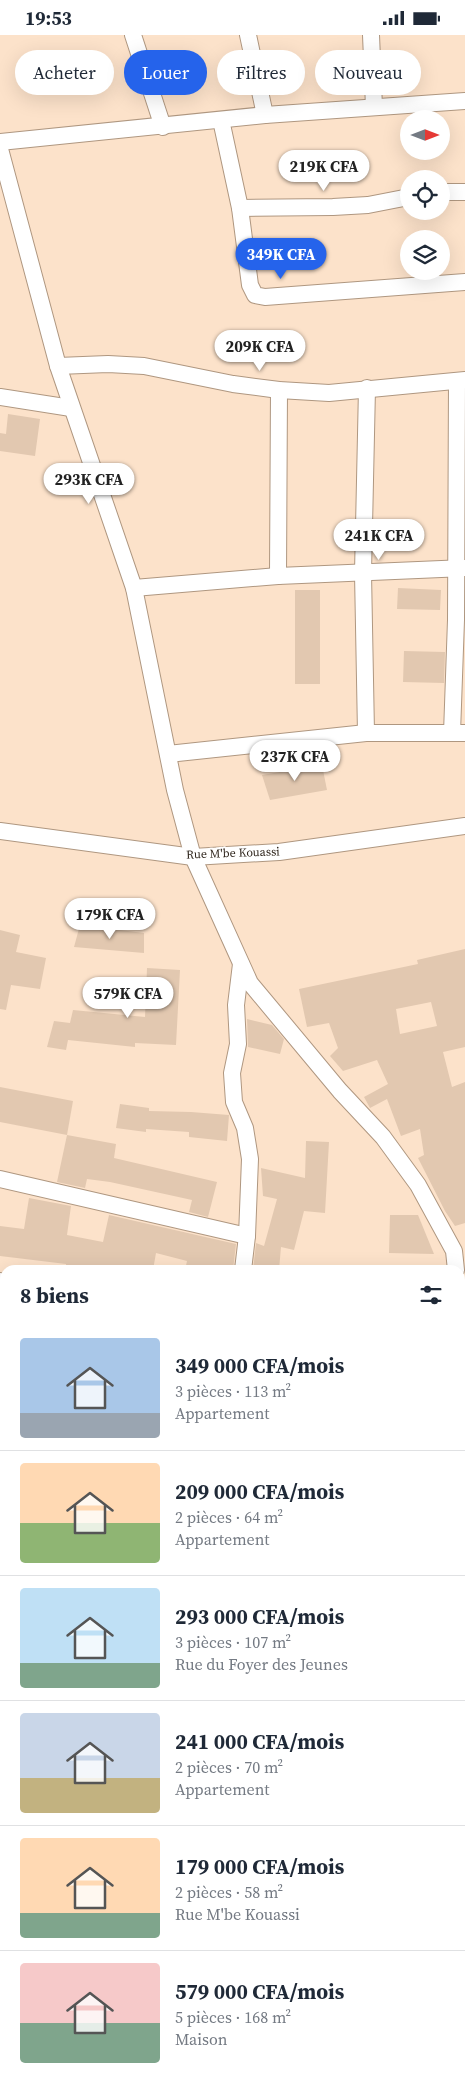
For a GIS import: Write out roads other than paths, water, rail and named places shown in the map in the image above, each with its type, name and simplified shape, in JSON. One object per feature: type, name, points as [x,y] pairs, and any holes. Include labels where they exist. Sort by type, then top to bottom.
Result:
[{"type":"street","points":[[133,35],[163,127]]},
{"type":"street","points":[[248,35],[265,115]]},
{"type":"street","points":[[371,35],[374,107]]},
{"type":"street","points":[[0,142],[163,127],[265,115],[465,101]]},
{"type":"street","points":[[220,120],[240,208],[250,285],[255,295],[265,297],[465,282]]},
{"type":"street","points":[[0,149],[58,367],[134,588],[175,790],[193,857],[250,983],[340,1091],[384,1137],[418,1185],[459,1253]]},
{"type":"street","points":[[450,192],[465,191]]},
{"type":"street","points":[[240,208],[368,205],[400,199]]},
{"type":"street","points":[[58,367],[108,364],[144,366],[233,384],[279,390],[329,393],[461,380],[461,568],[458,733],[366,733],[168,754]]},
{"type":"street","points":[[366,733],[363,573],[367,388]]},
{"type":"street","points":[[278,576],[279,390]]},
{"type":"street","points":[[0,397],[71,408]]},
{"type":"street","points":[[134,588],[278,576],[461,568]]},
{"type":"street","name":"Rue M'be Kouassi","points":[[0,831],[193,857],[279,852],[465,826]]},
{"type":"street","points":[[242,964],[236,1005],[238,1044],[232,1073],[234,1102],[245,1128],[250,1159],[247,1236],[244,1265]]},
{"type":"street","points":[[0,1179],[83,1196],[247,1236]]}]
